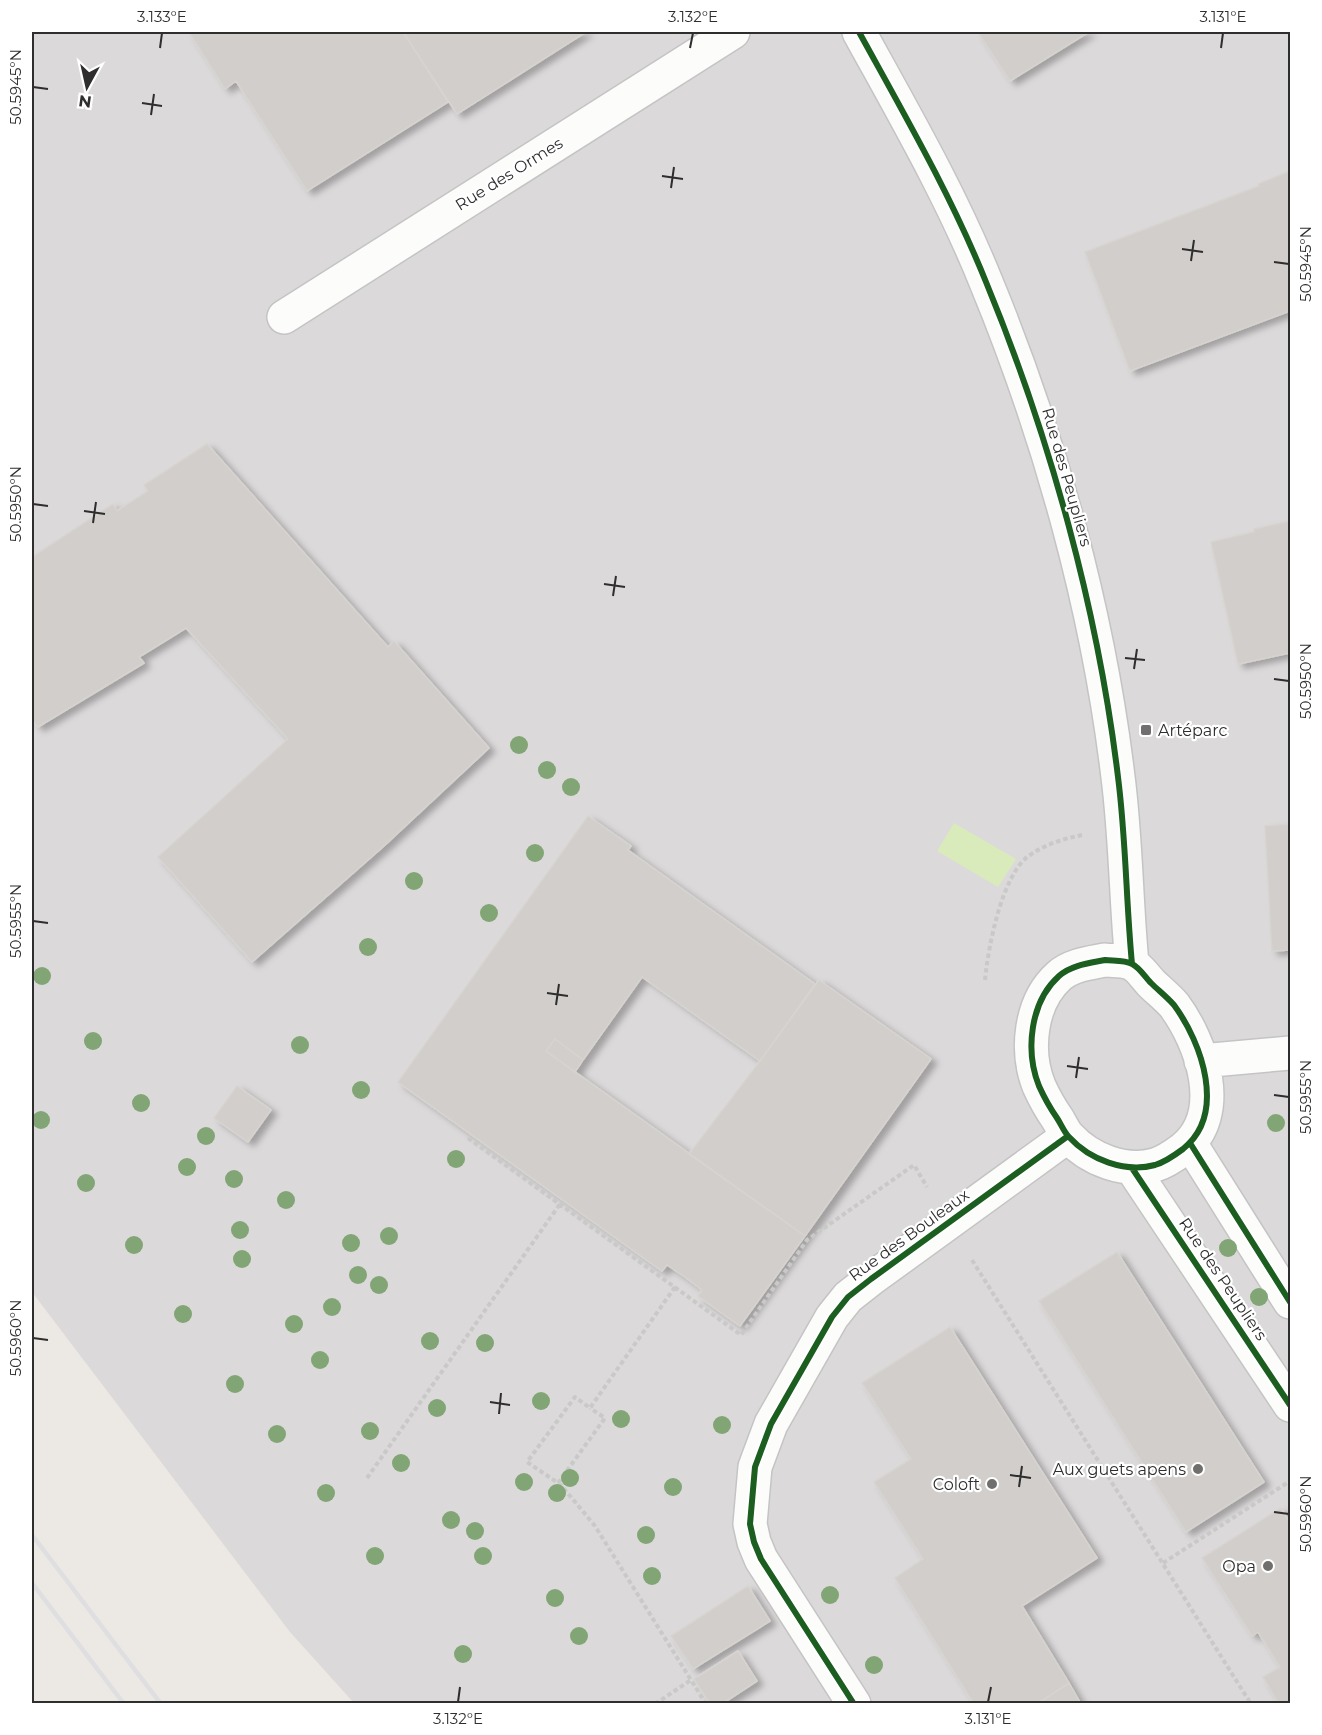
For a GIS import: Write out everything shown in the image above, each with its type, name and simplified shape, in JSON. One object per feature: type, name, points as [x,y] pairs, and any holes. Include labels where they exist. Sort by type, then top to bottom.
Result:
[{"type":"street","name":"Rue des Ormes","points":[[284,317],[733,32]]},
{"type":"street","name":"Rue des Peupliers","points":[[859,32],[933,166],[986,281],[1045,444],[1072,542],[1099,662],[1118,777],[1132,964]]},
{"type":"street","points":[[1105,960],[1132,964],[1173,1004],[1191,1034],[1201,1061],[1207,1082],[1208,1102],[1202,1124],[1190,1143],[1157,1165],[1132,1168],[1103,1161],[1068,1136],[1039,1085],[1033,1058],[1036,1013],[1044,992],[1060,974],[1082,964],[1105,960]]},
{"type":"street","points":[[1201,1061],[1290,1053]]},
{"type":"street","name":"Rue des Bouleaux","points":[[854,1704],[761,1559],[754,1542],[750,1524],[755,1467],[771,1424],[832,1317],[848,1297],[1068,1136]]},
{"type":"street","points":[[1190,1143],[1290,1302]]},
{"type":"street","name":"Rue des Peupliers","points":[[1132,1168],[1290,1405]]},
{"type":"path","points":[[986,980],[988,956],[999,912],[1011,880],[1028,856],[1055,841],[1084,834],[1122,830]]},
{"type":"path","points":[[468,1138],[741,1335],[807,1240],[914,1165],[948,1223],[1251,1704]]},
{"type":"path","points":[[367,1478],[560,1204]]},
{"type":"path","points":[[591,1408],[675,1287]]},
{"type":"path","points":[[558,1483],[604,1418],[575,1397],[527,1462],[558,1483],[595,1526],[706,1704]]},
{"type":"path","points":[[1163,1563],[1290,1481]]},
{"type":"path","points":[[655,1704],[691,1680]]},
{"type":"shaded area","points":[[32,32],[1290,32],[1290,1703],[354,1703],[290,1632],[32,1292]]},
{"type":"green space","points":[[954,823],[1016,859],[998,887],[937,851]]},
{"type":"building","points":[[189,32],[403,32],[448,102],[307,191],[236,81],[225,89]]},
{"type":"building","points":[[403,32],[586,32],[457,114]]},
{"type":"building","points":[[978,32],[1089,32],[1010,81]]},
{"type":"building","points":[[1290,171],[1290,311],[1130,371],[1085,252],[1259,186],[1258,184]]},
{"type":"building","points":[[207,444],[388,647],[394,641],[489,748],[384,846],[252,962],[158,857],[288,739],[186,628],[139,657],[144,663],[38,727],[32,720],[32,557],[113,504],[117,511],[148,491],[144,485]]},
{"type":"building","points":[[1290,521],[1290,653],[1238,664],[1211,542]]},
{"type":"building","points":[[588,816],[631,846],[628,850],[815,984],[760,1061],[642,977],[583,1060],[555,1039],[546,1051],[805,1236],[740,1326],[698,1296],[702,1290],[685,1277],[667,1265],[662,1271],[398,1082]]},
{"type":"building","points":[[1290,824],[1290,950],[1272,951],[1265,826]]},
{"type":"building","points":[[819,980],[931,1059],[805,1236],[689,1154]]},
{"type":"building","points":[[555,1039],[583,1060],[575,1072],[546,1051]]},
{"type":"building","points":[[237,1086],[271,1110],[248,1142],[214,1118]]},
{"type":"building","points":[[1117,1252],[1264,1482],[1186,1532],[1039,1301]]},
{"type":"building","points":[[950,1327],[1097,1558],[1022,1606],[1069,1683],[1037,1704],[974,1704],[895,1578],[923,1559],[874,1482],[911,1459],[862,1383]]},
{"type":"building","points":[[1281,1508],[1290,1523],[1290,1704],[1279,1704],[1263,1677],[1280,1667],[1258,1632],[1252,1636],[1202,1558]]},
{"type":"building","points":[[748,1586],[770,1621],[693,1669],[671,1636]]},
{"type":"building","points":[[738,1651],[757,1681],[722,1704],[710,1704],[694,1679]]},
{"type":"building","points":[[1069,1683],[1081,1704],[1037,1704]]},
{"type":"railway","points":[[32,1535],[161,1704]]},
{"type":"railway","points":[[32,1583],[124,1704]]},
{"type":"cycle path","points":[[859,32],[958,218],[1009,341],[1051,463],[1084,588],[1109,714],[1121,800],[1132,964]]},
{"type":"cycle path","points":[[1105,960],[1135,965],[1174,1005],[1193,1039],[1206,1078],[1207,1098],[1204,1117],[1196,1134],[1183,1149],[1155,1165],[1120,1166],[1098,1158],[1077,1145],[1066,1133],[1050,1106],[1039,1086],[1035,1072],[1032,1058],[1033,1028],[1036,1013],[1049,987],[1069,969],[1105,960]]},
{"type":"cycle path","points":[[854,1704],[761,1559],[754,1542],[750,1524],[755,1467],[771,1424],[832,1317],[848,1297],[1068,1136]]},
{"type":"cycle path","points":[[1190,1143],[1290,1302]]},
{"type":"cycle path","points":[[1132,1168],[1290,1405]]},
{"type":"place","name":"Artéparc","points":[[1146,730]]},
{"type":"place","name":"Aux guets apens","points":[[1198,1469]]},
{"type":"place","name":"Coloft","points":[[992,1484]]},
{"type":"place","name":"Opa","points":[[1268,1566]]}]
